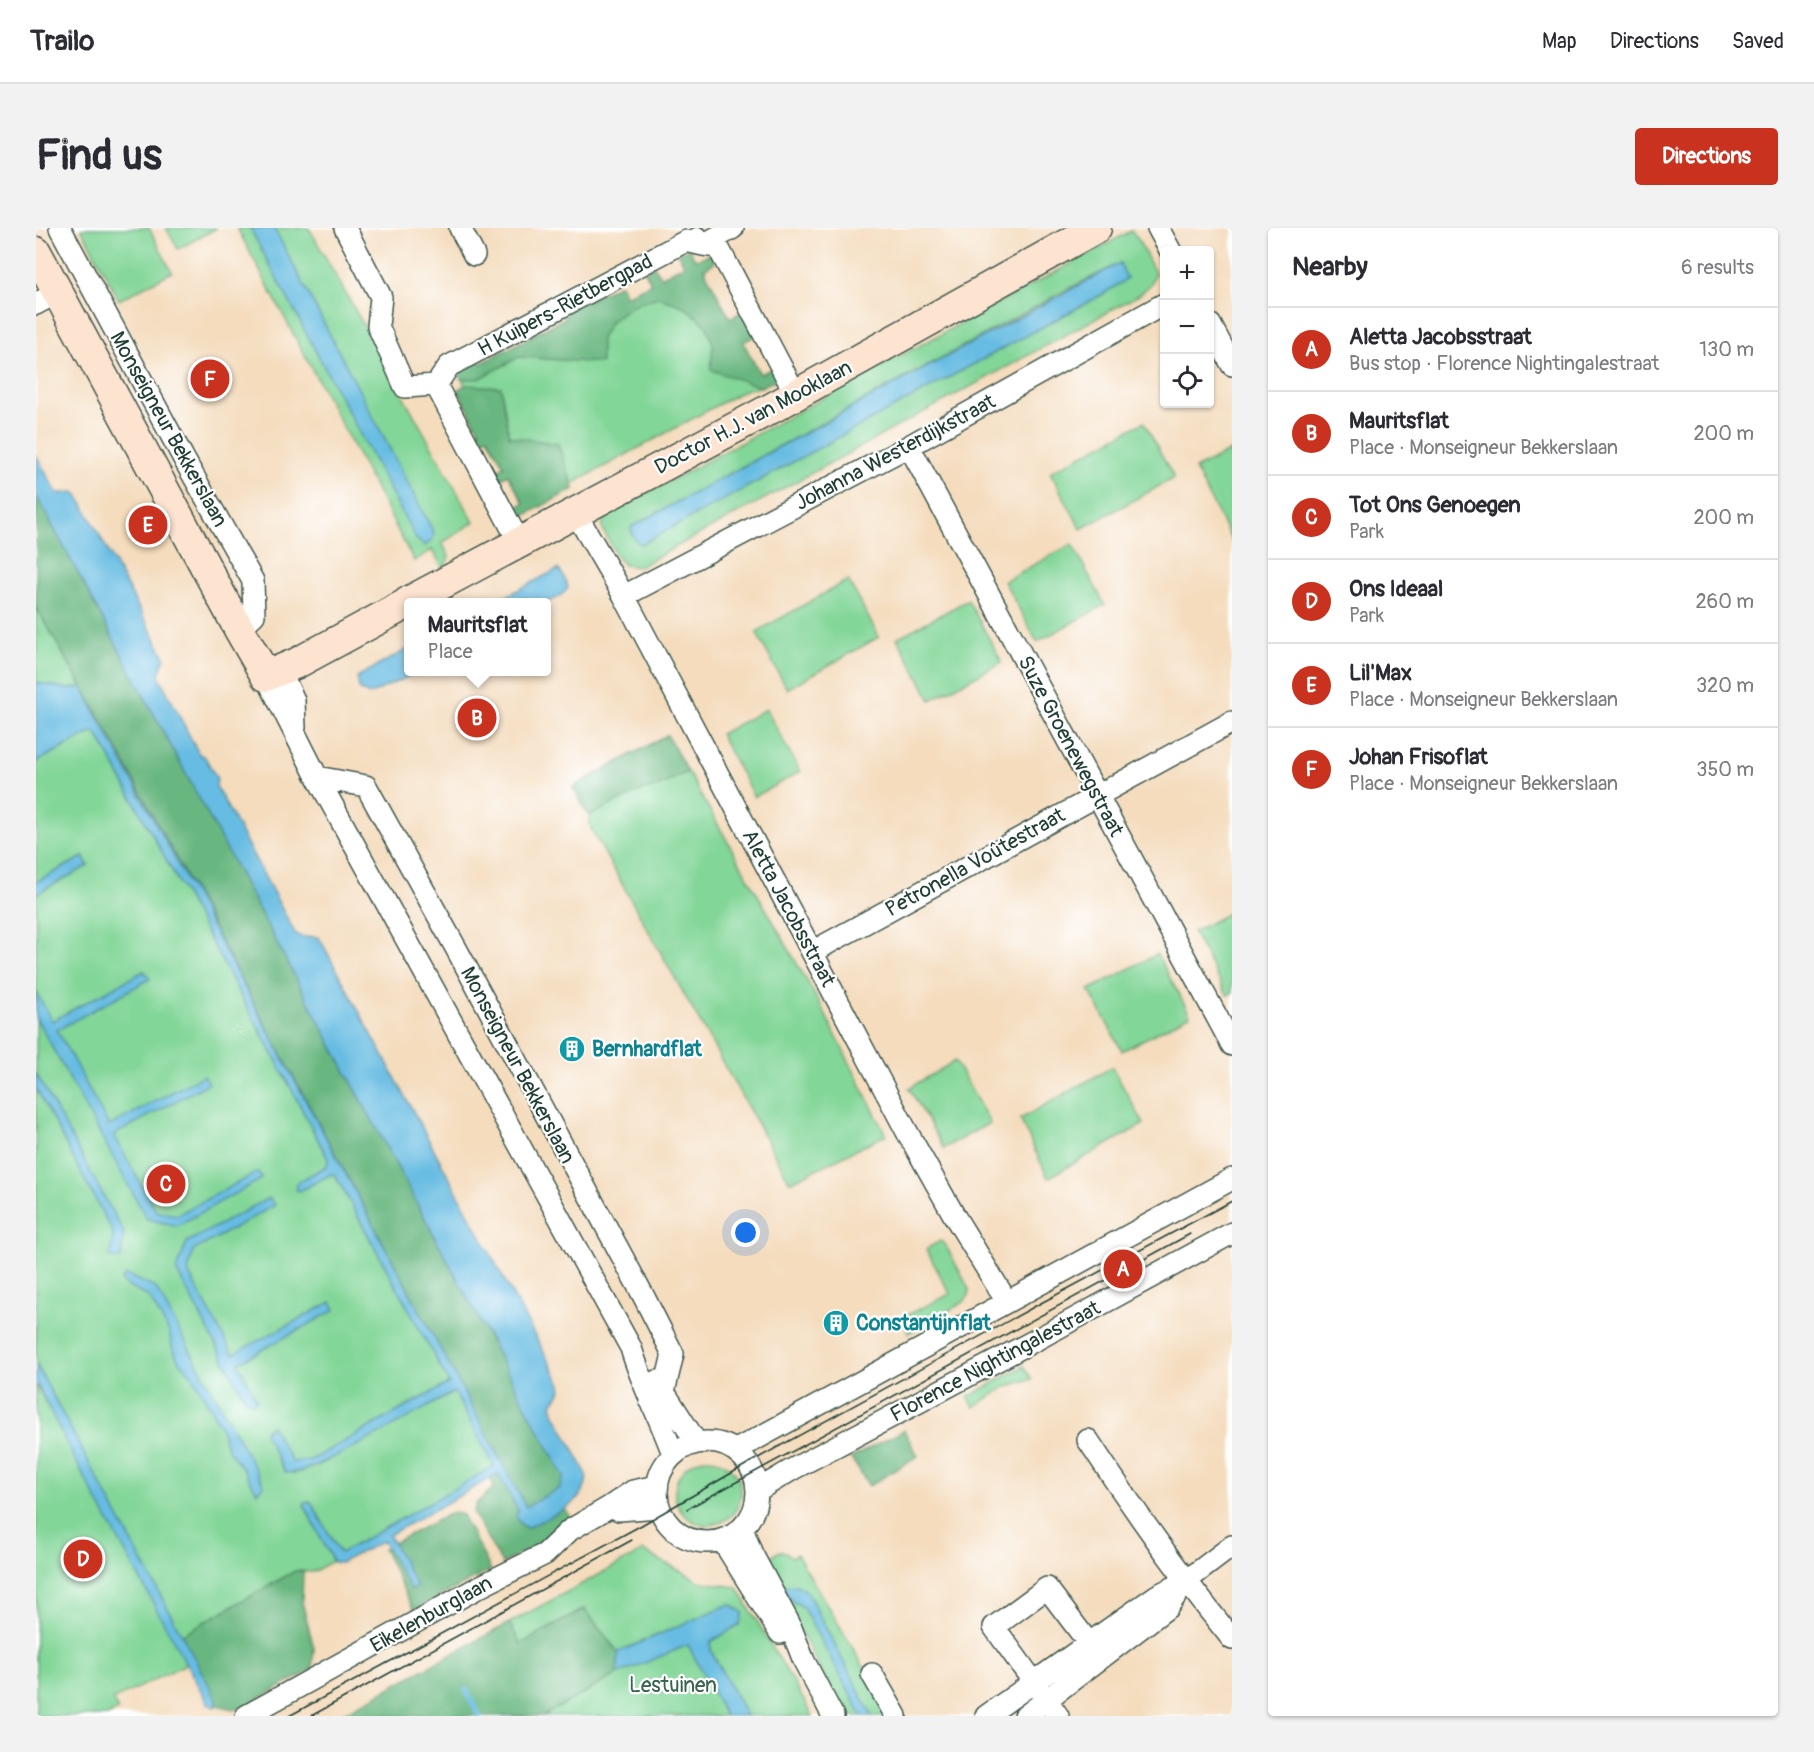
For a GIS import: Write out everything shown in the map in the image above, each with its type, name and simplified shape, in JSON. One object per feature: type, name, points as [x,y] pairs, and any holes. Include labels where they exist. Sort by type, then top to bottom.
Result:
[{"type":"street","name":"Monseigneur Bekkerslaan","points":[[60,228],[253,581],[254,615],[239,629]]},
{"type":"street","points":[[345,228],[381,297],[378,326],[405,387],[436,385],[519,542]]},
{"type":"street","points":[[460,228],[474,255]]},
{"type":"street","points":[[690,228],[703,245],[718,248],[796,395]]},
{"type":"street","points":[[703,245],[733,228]]},
{"type":"street","name":"Doctor H.J. van Mooklaan","points":[[417,598],[796,395],[1096,228]]},
{"type":"street","points":[[1158,228],[1168,246]]},
{"type":"street","name":"H Kuipers-Rietbergpad","points":[[436,385],[449,366],[578,297],[686,241],[703,245]]},
{"type":"street","name":"Monseigneur Bekkerslaan","points":[[36,252],[47,298],[239,629],[273,674],[295,734],[317,777],[631,1348],[639,1377],[696,1442]]},
{"type":"street","name":"Johanna Westerdijkstraat","points":[[624,597],[909,446],[1160,306]]},
{"type":"street","points":[[1214,333],[1232,365]]},
{"type":"street","name":"Suze Groenewegstraat","points":[[909,446],[1232,1045]]},
{"type":"street","name":"Aletta Jacobsstraat","points":[[575,512],[624,597],[906,1130],[1007,1302]]},
{"type":"street","name":"Doctor H.J. van Mooklaan","points":[[273,674],[404,605]]},
{"type":"street","name":"Petronella Voûtestraat","points":[[812,952],[1232,722]]},
{"type":"street","name":"Monseigneur Bekkerslaan","points":[[317,777],[366,786],[457,950],[673,1354],[657,1396],[673,1454]]},
{"type":"street","points":[[736,1450],[1232,1179]]},
{"type":"street","name":"Florence Nightingalestraat","points":[[758,1490],[1232,1233]]},
{"type":"street","points":[[1088,1440],[1144,1524],[1232,1639]]},
{"type":"street","points":[[696,1442],[717,1442],[736,1450],[749,1463],[755,1473],[758,1490],[757,1504],[751,1517],[742,1528],[722,1540],[706,1542],[690,1539],[676,1532],[665,1520],[659,1507],[657,1486],[660,1474],[673,1454],[696,1442]]},
{"type":"street","name":"Eikelenburglaan","points":[[246,1716],[478,1587],[545,1554],[570,1530],[633,1491],[657,1486]]},
{"type":"street","points":[[611,1506],[619,1510],[659,1507]]},
{"type":"street","points":[[742,1528],[752,1554],[789,1623],[804,1661],[833,1716]]},
{"type":"street","points":[[722,1540],[777,1629],[804,1661]]},
{"type":"street","points":[[1024,1716],[1046,1700],[1095,1651],[1156,1596],[1186,1581],[1232,1546]]},
{"type":"street","points":[[1046,1700],[994,1627],[1047,1588],[1095,1651]]},
{"type":"street","points":[[872,1674],[896,1716]]},
{"type":"street","points":[[986,1716],[1046,1700]]},
{"type":"green space","points":[[81,228],[149,228],[172,272],[119,300]]},
{"type":"green space","points":[[166,228],[217,228],[178,249]]},
{"type":"green space","points":[[237,228],[309,228],[474,522],[442,543],[449,556],[444,570],[432,550],[414,561]]},
{"type":"green space","points":[[1131,231],[1137,237],[1155,273],[1151,284],[1139,295],[639,567],[624,565],[617,557],[602,528],[603,520],[609,514]],"holes":[[[1120,263],[1126,279],[1103,294],[642,544],[637,542],[632,534],[631,527],[1066,290]]]},
{"type":"green space","points":[[689,248],[694,258],[699,259],[711,253],[704,269],[730,318],[755,336],[743,342],[760,374],[778,378],[761,387],[747,389],[572,484],[574,489],[524,503],[508,474],[497,481],[504,466],[488,437],[480,432],[458,390],[465,385],[457,370],[474,361],[482,363],[565,318],[568,310],[626,296],[651,283],[645,271],[661,277],[684,265]]},
{"type":"green space","points":[[689,248],[694,258],[699,259],[711,253],[715,262],[704,269],[730,318],[742,312],[755,336],[743,342],[760,374],[773,368],[778,378],[761,387],[711,370],[713,344],[706,325],[685,307],[658,297],[631,306],[611,321],[601,339],[601,363],[519,357],[479,379],[461,379],[457,370],[474,361],[482,363],[565,318],[568,310],[620,284],[626,296],[651,283],[645,271],[654,266],[661,277],[684,265],[678,253]]},
{"type":"green space","points":[[465,385],[501,387],[509,436],[558,444],[574,489],[518,519],[513,509],[524,503],[508,474],[497,481],[493,473],[504,466],[488,437],[477,443],[473,436],[480,431],[458,390]]},
{"type":"green space","points":[[1144,422],[1174,478],[1081,529],[1050,472]]},
{"type":"green space","points":[[1232,450],[1232,541],[1195,469]]},
{"type":"green space","points":[[36,495],[564,1477],[560,1488],[526,1508],[105,726],[36,607]]},
{"type":"green space","points":[[1072,544],[1105,605],[1037,642],[1004,581]]},
{"type":"green space","points":[[848,580],[879,637],[787,689],[756,632]]},
{"type":"green space","points":[[968,600],[1002,662],[931,700],[897,638]]},
{"type":"green space","points":[[36,607],[82,687],[67,689],[36,682]]},
{"type":"green space","points":[[766,709],[800,772],[754,797],[720,734]]},
{"type":"green space","points":[[93,732],[97,734],[328,1159],[327,1166],[296,1184],[296,1189],[300,1190],[331,1174],[335,1175],[449,1383],[311,1460],[292,1462],[270,1426],[265,1430],[293,1474],[319,1465],[454,1392],[495,1466],[341,1553],[311,1502],[308,1502],[304,1505],[333,1561],[313,1572],[295,1571],[181,1635],[36,1364],[36,894],[88,865],[83,857],[36,882],[36,762]]},
{"type":"green space","points":[[667,735],[820,1004],[886,1135],[790,1182],[591,829],[589,816],[573,787]]},
{"type":"green space","points":[[667,735],[688,772],[657,787],[640,791],[589,816],[573,787]]},
{"type":"green space","points":[[1232,911],[1232,993],[1227,995],[1193,932]]},
{"type":"green space","points":[[1157,954],[1190,1015],[1122,1051],[1089,990]]},
{"type":"green space","points":[[955,1061],[990,1123],[944,1148],[909,1088]]},
{"type":"green space","points":[[1112,1067],[1144,1124],[1048,1178],[1020,1119]]},
{"type":"green space","points":[[940,1241],[945,1244],[969,1289],[969,1295],[964,1302],[909,1333],[901,1318],[950,1294],[926,1249]]},
{"type":"green space","points":[[1024,1366],[1032,1379],[1007,1386],[974,1407],[968,1397]]},
{"type":"green space","points":[[36,1385],[186,1661],[184,1665],[113,1700],[118,1710],[107,1716],[36,1716]]},
{"type":"green space","points":[[904,1430],[918,1456],[869,1486],[851,1458]]},
{"type":"green space","points":[[708,1459],[720,1462],[731,1469],[738,1480],[741,1492],[738,1504],[731,1515],[720,1522],[708,1525],[696,1522],[685,1515],[678,1504],[675,1492],[678,1480],[685,1469],[696,1462]]},
{"type":"green space","points":[[498,1473],[527,1528],[564,1508],[572,1519],[546,1540],[502,1564],[473,1513],[476,1504],[494,1487],[490,1478]]},
{"type":"green space","points":[[453,1512],[462,1515],[491,1570],[414,1610],[383,1549],[388,1547],[411,1590],[416,1587],[393,1543]]},
{"type":"green space","points":[[643,1551],[701,1582],[737,1587],[813,1716],[746,1716],[711,1651],[711,1643],[730,1604],[618,1652],[584,1609],[521,1644],[509,1623]]},
{"type":"green space","points":[[780,1551],[786,1552],[791,1557],[797,1554],[893,1716],[872,1716],[807,1592],[792,1601],[802,1606],[862,1716],[843,1716],[767,1564],[770,1557]]},
{"type":"green space","points":[[295,1571],[303,1571],[302,1602],[314,1648],[312,1670],[237,1710],[217,1705],[211,1689],[181,1635]]},
{"type":"green space","points":[[584,1609],[618,1652],[618,1674],[543,1716],[338,1716],[509,1623],[521,1644]]},
{"type":"green space","name":"Lestuinen","points":[[688,1644],[725,1716],[543,1716],[618,1674]]},
{"type":"water","points":[[250,228],[274,228],[434,533],[433,539],[425,546],[416,539]]},
{"type":"water","points":[[1120,263],[1127,279],[1103,294],[642,544],[637,542],[632,534],[631,527]]},
{"type":"water","points":[[36,455],[57,493],[75,492],[78,495],[165,657],[159,674],[161,680],[199,754],[205,757],[217,779],[216,786],[295,933],[301,937],[318,937],[321,941],[561,1384],[562,1390],[552,1404],[586,1473],[586,1484],[582,1493],[567,1508],[527,1528],[518,1521],[516,1514],[519,1512],[498,1474],[389,1535],[417,1587],[411,1590],[383,1541],[340,1563],[333,1562],[304,1504],[311,1502],[341,1553],[494,1466],[454,1392],[340,1454],[297,1472],[285,1472],[264,1433],[271,1425],[292,1462],[311,1460],[449,1383],[335,1175],[331,1174],[300,1191],[296,1190],[296,1183],[327,1166],[328,1159],[97,734],[92,732],[36,762],[36,682],[67,689],[82,687],[526,1507],[560,1488],[564,1477],[36,495]]},
{"type":"water","points":[[558,569],[568,587],[563,594],[551,600],[551,598],[503,598]]},
{"type":"water","points":[[404,651],[404,676],[409,676],[369,695],[359,689],[357,677]]},
{"type":"water","points":[[83,857],[88,866],[36,894],[36,882]]},
{"type":"water","points":[[144,971],[150,979],[57,1030],[109,1126],[204,1075],[209,1083],[114,1135],[156,1211],[177,1215],[258,1172],[262,1177],[177,1226],[147,1219],[36,1018],[36,992],[52,1021]]},
{"type":"water","points":[[36,1073],[124,1233],[121,1259],[110,1258],[113,1233],[36,1088]]},
{"type":"water","points":[[269,1198],[275,1205],[193,1251],[188,1272],[233,1354],[331,1302],[335,1310],[238,1363],[257,1400],[252,1403],[245,1399],[176,1270],[187,1242]]},
{"type":"water","points":[[126,1275],[156,1288],[264,1485],[257,1492],[228,1450],[220,1426],[192,1375],[178,1360],[169,1332],[149,1297],[130,1288],[121,1280]]},
{"type":"water","points":[[36,1364],[217,1700],[217,1705],[214,1707],[208,1703],[196,1682],[73,1456],[36,1382]]},
{"type":"water","points":[[797,1585],[807,1592],[872,1716],[862,1716],[802,1606],[792,1601],[784,1589],[787,1586]]},
{"type":"water","points":[[730,1604],[743,1612],[740,1624],[711,1642],[711,1651],[746,1716],[725,1716],[688,1645],[618,1674],[618,1652]]},
{"type":"waterway","points":[[466,1690],[479,1716]]},
{"type":"tram line","points":[[289,1716],[640,1526],[749,1463],[1041,1303],[1232,1201]]},
{"type":"tram line","points":[[687,1509],[1190,1234]]},
{"type":"tram line","points":[[311,1716],[632,1540]]},
{"type":"place","name":"Johan Frisoflat","points":[[210,379]]},
{"type":"place","name":"Lil'Max","points":[[148,525]]},
{"type":"place","name":"Mauritsflat","points":[[477,718]]},
{"type":"place","name":"Bernhardflat","points":[[572,1049]]},
{"type":"place","name":"Tot Ons Genoegen","points":[[166,1184]]},
{"type":"place","name":"Aletta Jacobsstraat","points":[[1123,1269]]},
{"type":"place","name":"Constantijnflat","points":[[836,1323]]},
{"type":"place","name":"Ons Ideaal","points":[[83,1559]]}]
